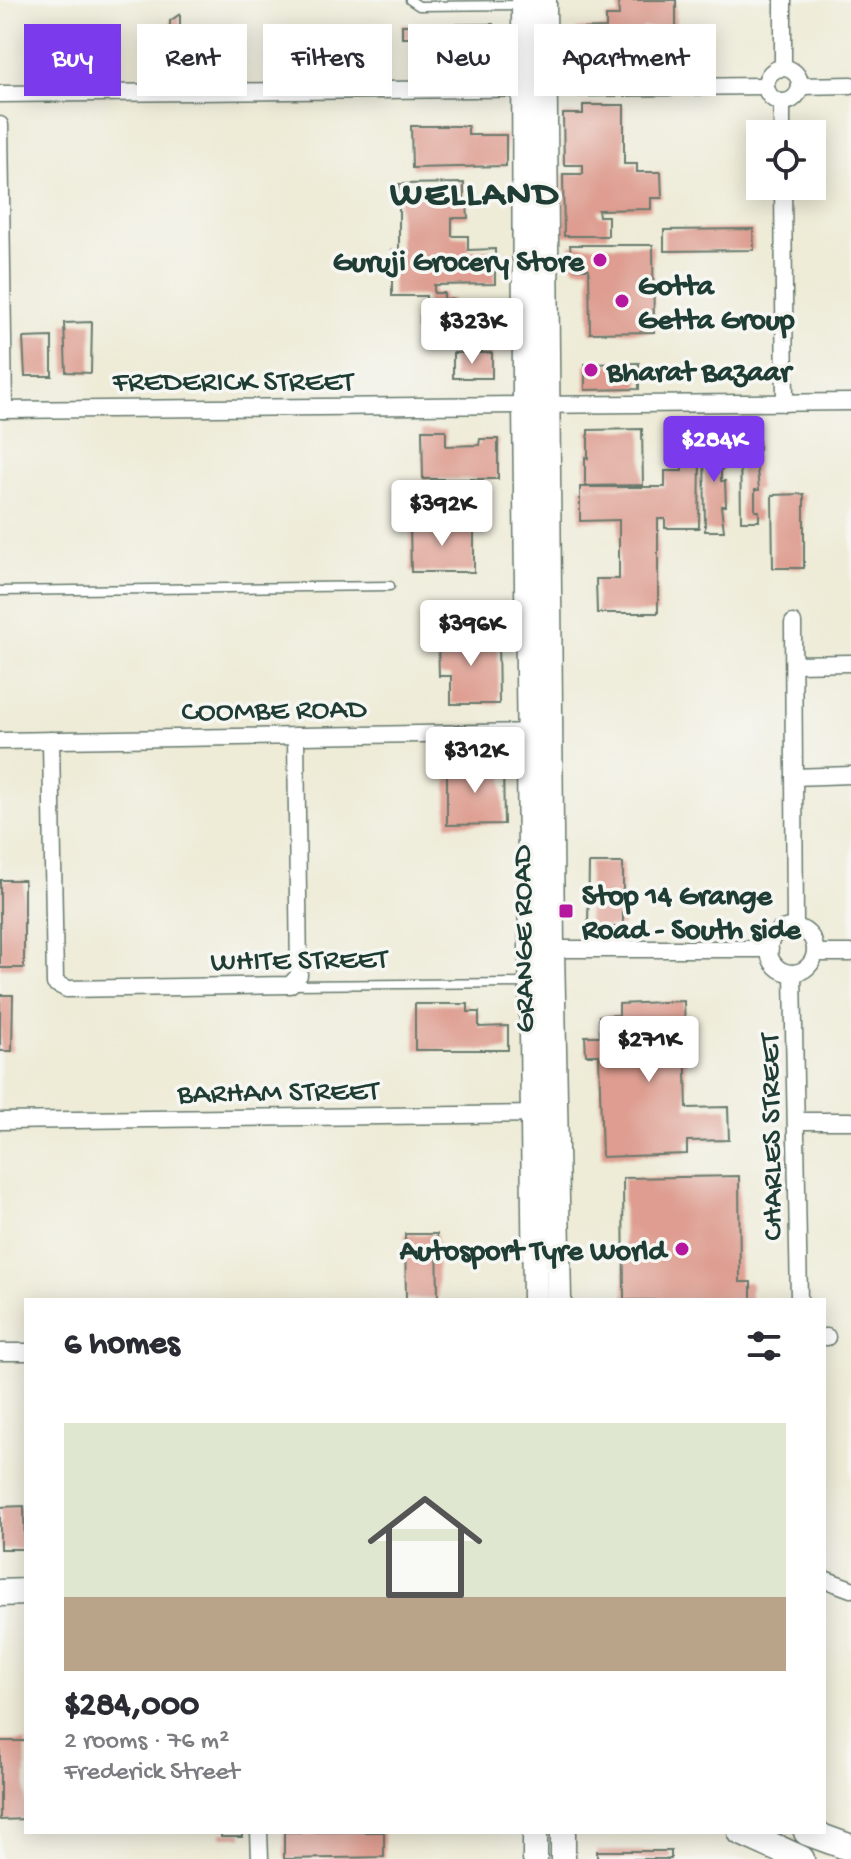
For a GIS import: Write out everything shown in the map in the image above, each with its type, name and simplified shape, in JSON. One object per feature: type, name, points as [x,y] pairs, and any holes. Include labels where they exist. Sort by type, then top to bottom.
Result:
[{"type":"main road","name":"GRANGE ROAD","points":[[530,2],[534,88]]},
{"type":"main road","name":"GRANGE ROAD","points":[[534,96],[545,1114],[535,1298]]},
{"type":"main road","name":"GRANGE ROAD","points":[[542,949],[532,983],[559,1298]]},
{"type":"main road","points":[[0,1593],[24,1592]]},
{"type":"main road","points":[[535,1834],[535,1859]]},
{"type":"main road","points":[[563,1834],[563,1859]]},
{"type":"main road","points":[[745,1834],[801,1859]]},
{"type":"main road","points":[[812,1834],[851,1848]]},
{"type":"street","points":[[783,0],[783,68]]},
{"type":"street","points":[[783,68],[792,70],[800,86],[798,95],[782,103],[773,100],[765,86],[767,77],[774,70],[783,68]]},
{"type":"street","points":[[800,86],[851,85]]},
{"type":"street","points":[[716,86],[765,86]]},
{"type":"street","points":[[0,94],[534,88]]},
{"type":"street","points":[[782,103],[782,120]]},
{"type":"street","points":[[0,125],[2,410]]},
{"type":"street","points":[[783,200],[785,403]]},
{"type":"street","name":"FREDERICK STREET","points":[[2,410],[851,402]]},
{"type":"street","points":[[793,623],[795,927]]},
{"type":"street","points":[[794,664],[851,663]]},
{"type":"street","name":"COOMBE ROAD","points":[[0,741],[539,732]]},
{"type":"street","points":[[290,985],[299,975],[296,736]]},
{"type":"street","name":"WHITE STREET","points":[[51,740],[55,983],[67,989],[290,985]]},
{"type":"street","points":[[794,777],[851,775]]},
{"type":"street","points":[[795,927],[810,936],[815,953],[809,966],[793,973],[776,967],[770,949],[777,933],[795,927]]},
{"type":"street","points":[[542,949],[770,949]]},
{"type":"street","points":[[815,953],[851,953]]},
{"type":"street","name":"CHARLES STREET","points":[[793,973],[799,1298]]},
{"type":"street","name":"BARHAM STREET","points":[[0,1121],[545,1114]]},
{"type":"street","points":[[797,1121],[851,1121]]},
{"type":"street","points":[[0,1352],[24,1352]]},
{"type":"street","points":[[826,1580],[851,1589]]},
{"type":"street","points":[[259,1834],[260,1859]]},
{"type":"lane","points":[[410,0],[419,6],[530,2]]},
{"type":"lane","points":[[0,591],[390,586]]},
{"type":"lane","name":"WHITE STREET","points":[[290,985],[532,983]]},
{"type":"building","points":[[618,0],[676,0],[676,24],[606,24],[606,16],[619,16]]},
{"type":"building","points":[[180,14],[180,24],[170,24]]},
{"type":"building","points":[[402,25],[408,25],[408,38],[402,38]]},
{"type":"building","points":[[583,105],[624,105],[624,164],[637,164],[637,172],[661,172],[662,198],[651,198],[651,209],[598,210],[599,216],[608,216],[608,236],[564,236],[563,174],[583,174],[583,165],[564,165],[563,114],[583,114]]},
{"type":"building","points":[[411,126],[468,126],[468,135],[506,135],[506,166],[412,168]]},
{"type":"building","points":[[464,183],[468,218],[452,218],[452,236],[468,236],[468,250],[495,249],[495,284],[434,285],[434,293],[444,293],[444,299],[453,299],[453,325],[462,325],[462,341],[429,341],[428,327],[420,327],[420,316],[426,316],[426,296],[392,296],[392,250],[399,251],[399,184]]},
{"type":"building","points":[[753,229],[754,250],[664,251],[664,230]]},
{"type":"building","name":"Gotta Getta Group","points":[[570,245],[653,245],[654,332],[590,333],[589,269],[576,269],[572,265]]},
{"type":"building","points":[[92,322],[91,373],[66,372],[64,323]]},
{"type":"building","points":[[52,337],[52,376],[25,376],[23,338]]},
{"type":"building","points":[[453,353],[492,353],[492,378],[453,378]]},
{"type":"building","points":[[639,363],[639,389],[585,390],[585,364]]},
{"type":"building","points":[[642,429],[643,485],[585,486],[588,430]]},
{"type":"building","points":[[422,430],[446,430],[446,446],[479,445],[480,439],[498,439],[498,479],[423,479]]},
{"type":"building","points":[[704,438],[721,438],[721,445],[724,445],[721,481],[725,481],[726,506],[721,506],[724,531],[705,531]]},
{"type":"building","points":[[740,441],[759,441],[759,450],[755,450],[759,490],[755,490],[755,511],[759,511],[759,521],[741,521]]},
{"type":"building","points":[[682,458],[700,458],[699,528],[665,528],[665,519],[658,519],[658,613],[597,613],[596,579],[619,579],[619,520],[580,521],[580,487],[665,487],[665,471],[682,471]]},
{"type":"building","points":[[804,494],[804,568],[773,568],[772,495]]},
{"type":"building","points":[[410,525],[474,525],[474,572],[411,572]]},
{"type":"building","points":[[438,636],[498,636],[499,704],[451,704],[451,676],[439,676]]},
{"type":"building","points":[[503,765],[504,824],[447,825],[447,766]]},
{"type":"building","points":[[589,863],[623,863],[623,927],[588,927]]},
{"type":"building","points":[[0,880],[24,880],[24,968],[0,968]]},
{"type":"building","points":[[0,995],[13,995],[12,1051],[0,1051]]},
{"type":"building","points":[[684,1001],[687,1108],[728,1107],[729,1140],[687,1141],[687,1154],[602,1157],[599,1055],[586,1055],[585,1036],[600,1036],[599,1016],[619,1015],[619,1004]]},
{"type":"building","points":[[415,1004],[468,1004],[468,1012],[479,1012],[479,1027],[508,1026],[508,1050],[415,1050]]},
{"type":"building","points":[[739,1176],[740,1282],[751,1282],[751,1298],[624,1298],[623,1178]]},
{"type":"building","points":[[405,1234],[437,1234],[438,1298],[406,1298]]},
{"type":"building","points":[[24,1506],[24,1549],[0,1549],[0,1507]]},
{"type":"building","points":[[0,1741],[24,1741],[24,1819],[0,1820]]},
{"type":"building","points":[[221,1834],[242,1834],[242,1837],[221,1837]]},
{"type":"building","points":[[284,1834],[384,1834],[384,1857],[284,1859]]},
{"type":"building","points":[[597,1851],[671,1851],[671,1859],[597,1859]]},
{"type":"place","name":"Guruji Grocery Store","points":[[600,260]]},
{"type":"place","name":"Gotta Getta Group","points":[[622,301]]},
{"type":"place","name":"Bharat Bazaar","points":[[591,370]]},
{"type":"place","name":"Stop 14 Grange Road - South side","points":[[566,911]]},
{"type":"place","name":"Autosport Tyre World","points":[[682,1249]]},
{"type":"district","name":"WELLAND","points":[[475,190]]}]
